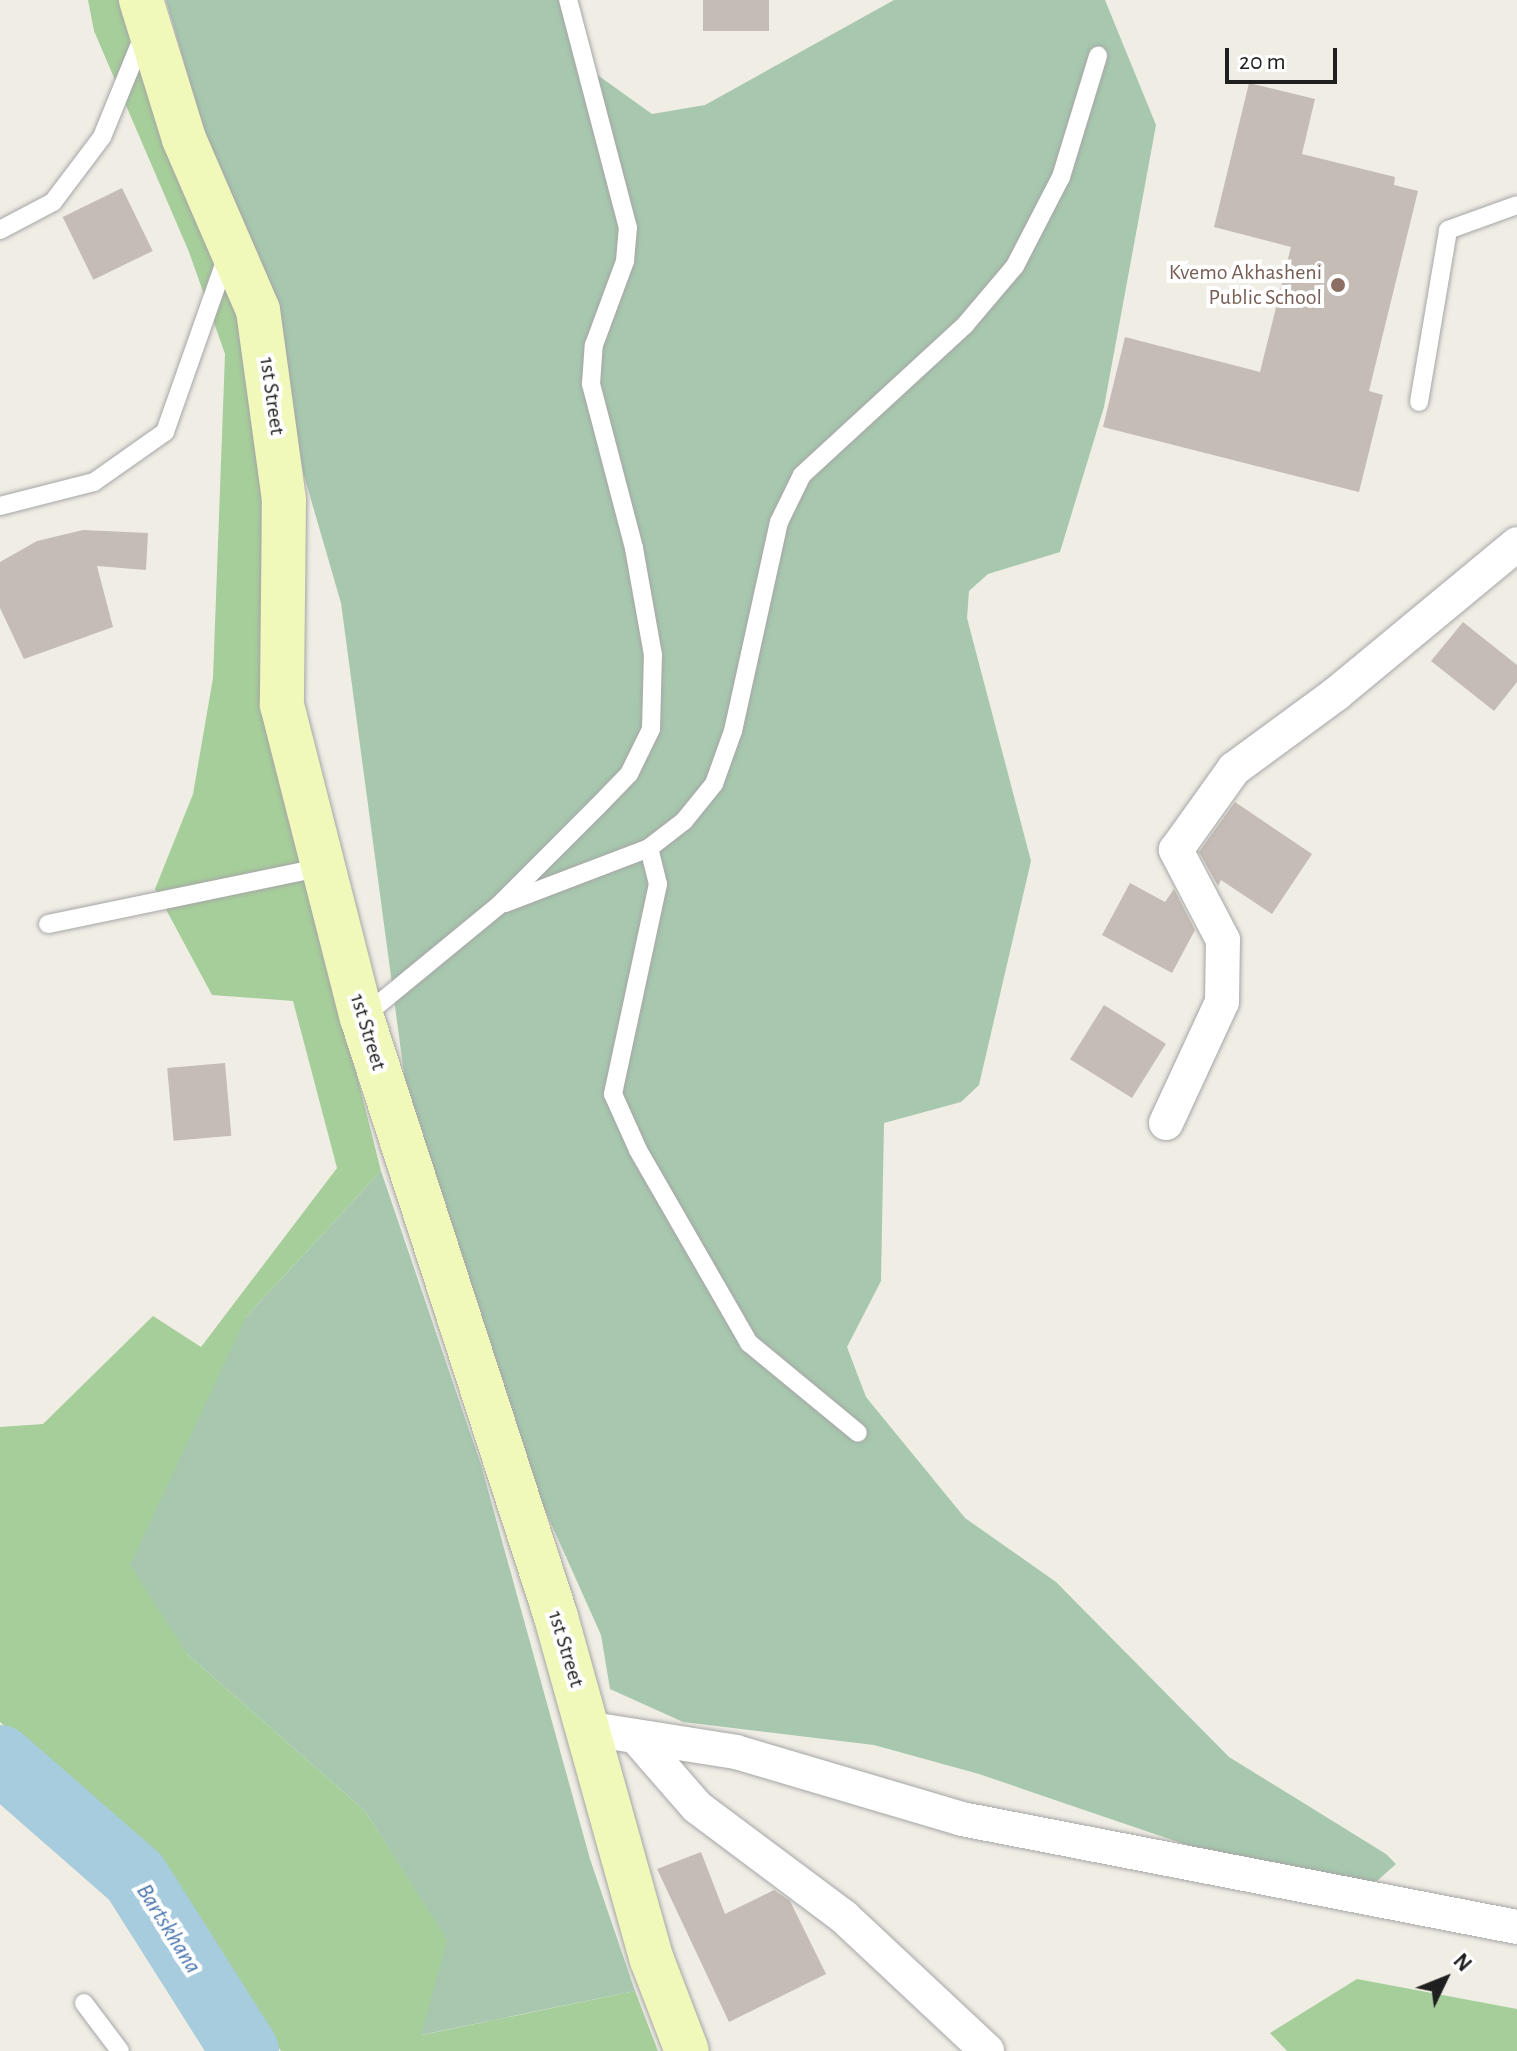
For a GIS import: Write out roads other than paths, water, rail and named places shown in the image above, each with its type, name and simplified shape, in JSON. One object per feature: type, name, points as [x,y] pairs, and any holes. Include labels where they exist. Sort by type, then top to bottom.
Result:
[{"type":"street","name":"1st Street","points":[[144,14],[184,139],[232,242],[258,310],[275,397],[284,501],[282,705],[362,1018],[591,1729],[652,1960],[687,2051]]},
{"type":"street","points":[[1166,1123],[1222,1002],[1223,940],[1176,850],[1234,769],[1336,694],[1517,544]]},
{"type":"street","points":[[591,1729],[736,1752],[962,1819],[1517,1927]]},
{"type":"street","points":[[637,1738],[697,1807],[844,1917],[987,2051]]},
{"type":"lane","points":[[362,1018],[499,905],[629,774],[651,729],[653,655],[637,564],[591,384],[594,345],[625,261],[628,228],[568,0]]},
{"type":"lane","points":[[0,230],[53,202],[102,137],[144,14]]},
{"type":"lane","points":[[499,905],[649,848],[684,821],[714,784],[733,731],[779,522],[802,475],[965,325],[1015,266],[1061,177],[1098,56]]},
{"type":"lane","points":[[1419,402],[1448,230],[1517,205]]},
{"type":"lane","points":[[0,506],[94,482],[165,432],[232,242]]},
{"type":"lane","points":[[649,848],[658,884],[613,1094],[657,1186],[749,1343],[858,1433]]},
{"type":"lane","points":[[48,924],[324,867]]},
{"type":"lane","points":[[84,2003],[120,2051]]},
{"type":"waterway","name":"Bartskhana","points":[[0,1759],[135,1877],[245,2051]]},
{"type":"place","name":"Kvemo Akhasheni Public School","points":[[1338,285]]}]
